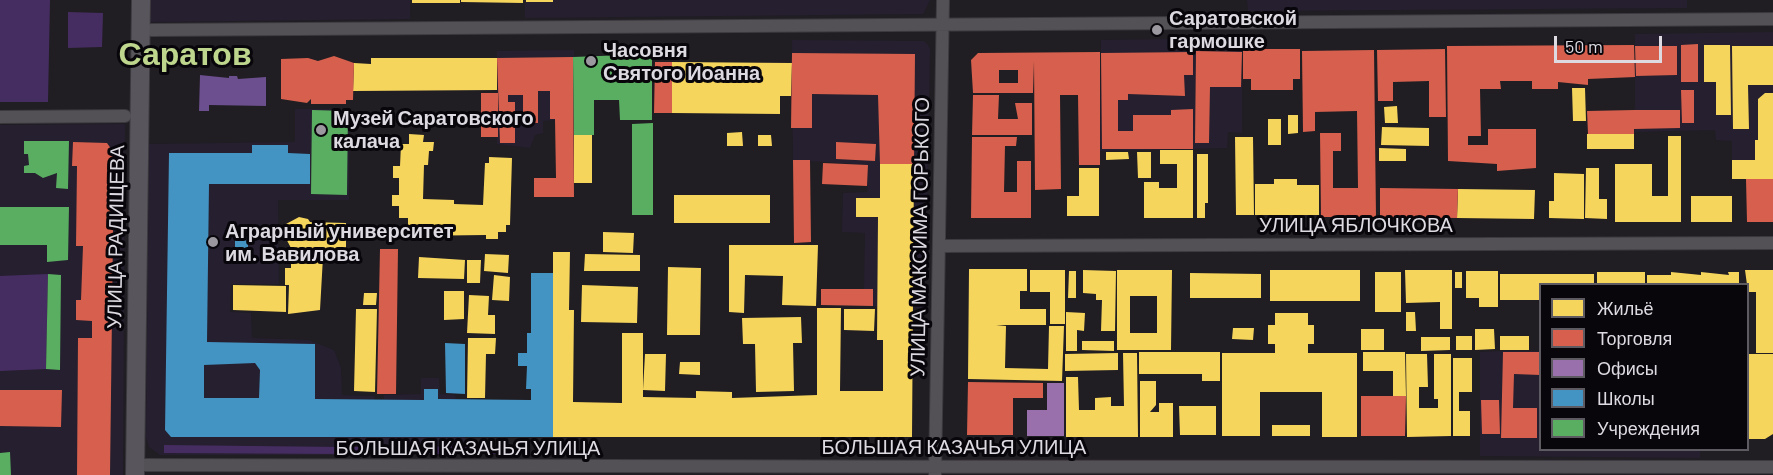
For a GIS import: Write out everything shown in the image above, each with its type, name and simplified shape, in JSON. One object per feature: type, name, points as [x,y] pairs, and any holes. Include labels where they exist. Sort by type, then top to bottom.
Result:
[{"type":"street","name":"УЛИЦА РАДИЩЕВА","points":[[135,470],[141,0]]},
{"type":"street","name":"УЛИЦА МАКСИМА ГОРЬКОГО","points":[[935,470],[943,0]]},
{"type":"street","points":[[151,30],[1773,20]]},
{"type":"street","points":[[0,117],[125,116]]},
{"type":"street","name":"УЛИЦА ЯБЛОЧКОВА","points":[[939,246],[1773,243]]},
{"type":"street","name":"БОЛЬШАЯ КАЗАЧЬЯ УЛИЦА","points":[[135,470],[1773,467]]},
{"type":"shaded area","points":[[0,0],[50,0],[48,102],[0,102]]},
{"type":"shaded area","points":[[151,0],[410,0],[410,19],[151,22]]},
{"type":"shaded area","points":[[525,0],[930,0],[923,14],[525,18]]},
{"type":"shaded area","points":[[1247,0],[1687,0],[1687,8],[1248,11]]},
{"type":"shaded area","points":[[68,12],[103,13],[102,47],[68,48]]},
{"type":"shaded area","points":[[1773,32],[1773,179],[1732,179],[1732,141],[1716,140],[1715,130],[1635,132],[1635,34]]},
{"type":"shaded area","points":[[1242,38],[1242,133],[1228,132],[1227,148],[1100,151],[1101,40]]},
{"type":"shaded area","points":[[792,40],[924,41],[930,49],[925,308],[873,306],[873,289],[864,289],[865,233],[842,232],[843,193],[867,192],[868,165],[793,160]]},
{"type":"shaded area","points":[[574,50],[574,119],[543,121],[543,133],[535,135],[530,148],[497,144],[497,51]]},
{"type":"shaded area","points":[[200,75],[229,78],[229,76],[237,76],[238,79],[266,77],[266,106],[209,105],[209,111],[199,111]]},
{"type":"shaded area","name":"Аграрный университет им. Вавилова","points":[[295,109],[350,109],[349,200],[278,200],[279,284],[231,284],[230,312],[251,313],[252,338],[309,340],[334,350],[341,368],[342,395],[374,396],[375,400],[384,399],[384,395],[421,394],[421,378],[439,378],[440,394],[455,395],[456,399],[465,400],[465,446],[375,444],[375,455],[160,455],[149,447],[146,437],[149,144],[295,142]]},
{"type":"shaded area","points":[[125,124],[123,475],[0,475],[0,125]]},
{"type":"shaded area","points":[[48,274],[46,369],[0,371],[0,276]]},
{"type":"shaded area","points":[[1539,351],[1539,451],[1700,451],[1700,458],[1480,456],[1480,352]]},
{"type":"shaded area","points":[[164,445],[343,447],[343,454],[164,453]]},
{"type":"shaded area","points":[[517,446],[517,454],[349,454],[349,447]]},
{"type":"building: Жильё","points":[[412,0],[460,0],[460,3],[412,3]]},
{"type":"building: Жильё","points":[[461,0],[523,0],[523,3],[461,2]]},
{"type":"building: Жильё","points":[[526,0],[553,0],[553,2],[526,2]]},
{"type":"building: Жильё","points":[[1704,45],[1730,45],[1731,115],[1716,115],[1716,82],[1704,82]]},
{"type":"building: Жильё","points":[[1732,46],[1773,46],[1773,85],[1748,85],[1749,129],[1733,129]]},
{"type":"building: Жильё","points":[[371,58],[497,58],[497,90],[353,91],[354,63],[371,64]]},
{"type":"building: Жильё","points":[[672,62],[792,63],[791,96],[780,96],[780,114],[672,113]]},
{"type":"building: Жильё","points":[[1572,88],[1585,88],[1586,121],[1573,121]]},
{"type":"building: Жильё","points":[[1765,93],[1773,93],[1773,179],[1732,179],[1732,160],[1755,160],[1755,140],[1758,140],[1758,99]]},
{"type":"building: Жильё","points":[[1397,106],[1398,123],[1385,123],[1384,107]]},
{"type":"building: Жильё","points":[[1288,115],[1298,115],[1298,133],[1288,134]]},
{"type":"building: Жильё","points":[[1268,119],[1281,119],[1281,145],[1268,145]]},
{"type":"building: Жильё","points":[[1382,127],[1429,128],[1429,146],[1381,145]]},
{"type":"building: Жильё","points":[[742,132],[743,146],[727,146],[727,133]]},
{"type":"building: Жильё","points":[[409,134],[424,135],[423,142],[434,142],[433,151],[429,151],[428,165],[424,165],[423,199],[454,200],[454,204],[483,205],[485,163],[489,163],[489,157],[512,158],[510,225],[506,225],[506,232],[498,232],[498,239],[486,239],[486,235],[408,236],[408,218],[399,218],[399,206],[392,206],[392,195],[399,195],[399,178],[393,178],[393,166],[400,166],[401,144],[409,144]]},
{"type":"building: Жильё","points":[[1587,134],[1634,134],[1634,149],[1587,149]]},
{"type":"building: Жильё","points":[[574,135],[592,135],[592,183],[574,183]]},
{"type":"building: Жильё","points":[[758,135],[771,135],[772,146],[758,146]]},
{"type":"building: Жильё","points":[[1668,136],[1681,136],[1681,222],[1615,222],[1615,164],[1652,164],[1652,196],[1668,196]]},
{"type":"building: Жильё","points":[[1235,137],[1253,137],[1254,215],[1236,215]]},
{"type":"building: Жильё","points":[[1379,148],[1406,149],[1406,161],[1379,161]]},
{"type":"building: Жильё","points":[[1160,150],[1193,150],[1193,218],[1144,218],[1144,182],[1159,182],[1159,188],[1177,188],[1177,164],[1160,164]]},
{"type":"building: Жильё","points":[[1106,152],[1128,152],[1129,159],[1106,160]]},
{"type":"building: Жильё","points":[[1137,152],[1151,152],[1151,178],[1138,178]]},
{"type":"building: Жильё","points":[[1197,154],[1208,154],[1208,203],[1205,203],[1205,218],[1197,218]]},
{"type":"building: Жильё","points":[[880,164],[914,164],[912,437],[553,437],[553,252],[570,252],[569,310],[574,310],[573,402],[622,403],[622,333],[643,333],[643,397],[696,398],[696,391],[732,392],[732,398],[817,395],[817,308],[841,308],[840,391],[883,391],[883,340],[877,340],[878,217],[856,217],[856,198],[880,198]]},
{"type":"building: Жильё","points":[[1079,168],[1099,168],[1099,216],[1067,216],[1067,196],[1079,196]]},
{"type":"building: Жильё","points":[[1586,168],[1599,168],[1599,199],[1607,199],[1607,219],[1585,218]]},
{"type":"building: Жильё","points":[[1554,173],[1584,174],[1584,219],[1549,218],[1549,201],[1554,201]]},
{"type":"building: Жильё","points":[[1274,179],[1297,179],[1297,185],[1319,185],[1319,215],[1255,215],[1255,184],[1274,184]]},
{"type":"building: Жильё","points":[[1458,189],[1535,190],[1534,219],[1457,218]]},
{"type":"building: Жильё","points":[[674,195],[770,195],[770,223],[674,223]]},
{"type":"building: Жильё","points":[[1691,196],[1732,196],[1732,222],[1691,222]]},
{"type":"building: Жильё","points":[[299,217],[308,219],[310,222],[346,223],[346,256],[323,257],[320,310],[288,314],[289,285],[285,285],[285,268],[291,268],[291,248],[283,233],[286,224]]},
{"type":"building: Жильё","points":[[603,232],[634,233],[633,253],[603,252]]},
{"type":"building: Жильё","points":[[729,245],[818,245],[816,306],[782,305],[783,276],[745,275],[744,313],[729,312]]},
{"type":"building: Жильё","points":[[485,254],[509,255],[508,273],[484,271]]},
{"type":"building: Жильё","points":[[585,254],[640,255],[640,271],[584,271]]},
{"type":"building: Жильё","points":[[419,257],[465,260],[464,279],[418,278]]},
{"type":"building: Жильё","points":[[467,260],[481,260],[480,283],[467,283]]},
{"type":"building: Жильё","points":[[668,267],[701,268],[700,335],[667,335]]},
{"type":"building: Жильё","points":[[969,269],[1027,269],[1027,291],[1020,291],[1020,309],[1046,309],[1046,325],[996,325],[1006,326],[1005,368],[1048,369],[1049,326],[1064,326],[1062,381],[968,379]]},
{"type":"building: Жильё","points":[[1030,270],[1065,270],[1065,324],[1050,324],[1050,292],[1030,292]]},
{"type":"building: Жильё","points":[[1083,270],[1116,271],[1115,331],[1101,331],[1102,300],[1096,300],[1096,294],[1083,293]]},
{"type":"building: Жильё","points":[[1117,270],[1172,270],[1171,350],[1117,350]],"holes":[[[1130,296],[1157,296],[1157,333],[1130,333]]]},
{"type":"building: Жильё","points":[[1270,270],[1360,270],[1360,301],[1270,301]]},
{"type":"building: Жильё","points":[[1405,270],[1452,270],[1452,329],[1440,329],[1440,302],[1406,303]]},
{"type":"building: Жильё","points":[[1745,270],[1773,270],[1773,353],[1756,353],[1756,292],[1749,292],[1749,283],[1747,283]]},
{"type":"building: Жильё","points":[[1069,271],[1076,271],[1076,298],[1068,298]]},
{"type":"building: Жильё","points":[[1466,271],[1498,271],[1498,307],[1479,307],[1479,298],[1466,298]]},
{"type":"building: Жильё","points":[[1375,272],[1401,272],[1401,312],[1375,312]]},
{"type":"building: Жильё","points":[[1455,272],[1462,272],[1462,288],[1455,288]]},
{"type":"building: Жильё","points":[[1597,272],[1645,272],[1645,283],[1597,283]]},
{"type":"building: Жильё","points":[[1671,272],[1729,275],[1728,272],[1739,272],[1739,283],[1647,283],[1647,275],[1671,275]]},
{"type":"building: Жильё","points":[[1190,273],[1261,274],[1261,298],[1190,298]]},
{"type":"building: Жильё","points":[[1500,274],[1594,274],[1594,283],[1539,283],[1539,300],[1500,300]]},
{"type":"building: Жильё","points":[[494,275],[510,277],[509,301],[492,300]]},
{"type":"building: Жильё","points":[[233,285],[286,286],[286,312],[233,310]]},
{"type":"building: Жильё","points":[[582,285],[638,287],[637,323],[581,322]]},
{"type":"building: Жильё","points":[[444,291],[464,291],[464,319],[444,320]]},
{"type":"building: Жильё","points":[[364,293],[377,293],[376,305],[363,305]]},
{"type":"building: Жильё","points":[[469,295],[489,296],[488,315],[495,315],[495,334],[467,333]]},
{"type":"building: Жильё","points":[[356,309],[377,309],[375,392],[354,391]]},
{"type":"building: Жильё","points":[[844,309],[875,309],[874,331],[844,330]]},
{"type":"building: Жильё","points":[[1066,312],[1085,313],[1084,331],[1077,330],[1077,351],[1066,351]]},
{"type":"building: Жильё","points":[[1406,312],[1415,312],[1416,331],[1406,331]]},
{"type":"building: Жильё","points":[[1275,313],[1308,313],[1308,325],[1314,325],[1314,344],[1308,344],[1308,353],[1357,353],[1357,437],[1322,437],[1322,392],[1260,392],[1260,436],[1222,436],[1222,353],[1275,353],[1275,344],[1268,344],[1268,325],[1275,325]]},
{"type":"building: Жильё","points":[[801,317],[802,343],[793,343],[794,391],[756,392],[755,344],[743,344],[742,318]]},
{"type":"building: Жильё","points":[[1233,328],[1254,328],[1253,340],[1232,339]]},
{"type":"building: Жильё","points":[[1361,329],[1384,329],[1384,350],[1361,350]]},
{"type":"building: Жильё","points":[[1475,329],[1494,329],[1495,349],[1475,350]]},
{"type":"building: Жильё","points":[[1456,336],[1472,336],[1472,350],[1456,350]]},
{"type":"building: Жильё","points":[[1500,336],[1529,336],[1529,350],[1500,350]]},
{"type":"building: Жильё","points":[[1421,337],[1450,337],[1450,350],[1421,351]]},
{"type":"building: Жильё","points":[[468,338],[496,338],[495,354],[486,354],[485,398],[467,398]]},
{"type":"building: Жильё","points":[[1082,341],[1114,341],[1114,351],[1082,350]]},
{"type":"building: Жильё","points":[[1139,352],[1220,352],[1220,381],[1202,381],[1202,374],[1139,374]]},
{"type":"building: Жильё","points":[[1363,352],[1405,352],[1406,396],[1393,396],[1393,371],[1363,371]]},
{"type":"building: Жильё","points":[[1118,353],[1118,370],[1065,371],[1065,354]]},
{"type":"building: Жильё","points":[[1123,353],[1137,353],[1138,437],[1066,437],[1066,377],[1078,377],[1079,410],[1095,410],[1095,398],[1111,397],[1111,406],[1124,406]]},
{"type":"building: Жильё","points":[[645,354],[666,354],[665,391],[643,390]]},
{"type":"building: Жильё","points":[[1406,354],[1427,354],[1428,387],[1419,387],[1419,408],[1438,408],[1438,399],[1434,399],[1434,354],[1451,354],[1451,436],[1407,437]]},
{"type":"building: Жильё","points":[[1749,354],[1773,354],[1773,434],[1765,439],[1749,439]]},
{"type":"building: Жильё","points":[[1453,358],[1472,358],[1472,392],[1459,392],[1459,411],[1470,411],[1470,436],[1453,436]]},
{"type":"building: Жильё","points":[[680,362],[700,362],[700,375],[679,374]]},
{"type":"building: Жильё","points":[[1140,381],[1156,381],[1156,405],[1150,412],[1159,412],[1159,403],[1173,403],[1173,437],[1140,437]]},
{"type":"building: Жильё","points":[[1179,406],[1216,406],[1216,435],[1180,435]]},
{"type":"building: Жильё","points":[[1272,425],[1310,425],[1310,436],[1272,436]]},
{"type":"building: Торговля","points":[[1698,44],[1698,82],[1681,82],[1681,45]]},
{"type":"building: Торговля","points":[[1634,45],[1635,77],[1588,79],[1588,85],[1558,82],[1558,89],[1532,89],[1532,81],[1500,81],[1501,89],[1480,89],[1481,136],[1468,136],[1468,145],[1488,145],[1488,129],[1536,129],[1536,168],[1497,171],[1497,164],[1448,161],[1447,46]]},
{"type":"building: Торговля","points":[[1635,46],[1677,46],[1677,75],[1636,76]]},
{"type":"building: Торговля","points":[[1243,49],[1300,49],[1300,79],[1293,79],[1293,90],[1251,90],[1251,79],[1243,79]]},
{"type":"building: Торговля","points":[[1445,49],[1446,117],[1429,117],[1429,81],[1393,82],[1393,101],[1378,101],[1377,50]]},
{"type":"building: Торговля","points":[[1374,50],[1376,217],[1321,217],[1320,133],[1341,133],[1341,151],[1333,151],[1333,188],[1358,188],[1357,111],[1315,112],[1315,131],[1303,132],[1302,51]]},
{"type":"building: Торговля","points":[[1196,51],[1242,52],[1241,87],[1210,87],[1209,143],[1195,143]]},
{"type":"building: Торговля","points":[[1100,52],[1100,165],[1079,165],[1078,95],[1060,95],[1061,189],[1035,190],[1034,61],[1033,93],[973,93],[971,60],[978,53]],"holes":[[[999,70],[1018,70],[1018,83],[999,83]]]},
{"type":"building: Торговля","points":[[1193,52],[1193,75],[1184,75],[1185,96],[1128,94],[1128,100],[1118,100],[1118,131],[1133,131],[1133,115],[1171,115],[1171,110],[1193,109],[1193,149],[1102,149],[1101,53]]},
{"type":"building: Торговля","points":[[792,53],[915,54],[914,164],[880,164],[878,95],[812,94],[812,128],[791,128]]},
{"type":"building: Торговля","points":[[334,56],[354,63],[353,100],[346,100],[346,104],[311,104],[311,99],[307,103],[281,99],[281,59],[308,58],[318,61]]},
{"type":"building: Торговля","points":[[573,57],[574,197],[534,197],[534,178],[556,178],[555,119],[550,119],[550,91],[538,91],[538,123],[523,123],[523,95],[508,95],[508,102],[515,102],[515,143],[500,143],[497,58]]},
{"type":"building: Торговля","points":[[655,62],[672,62],[672,113],[654,113]]},
{"type":"building: Торговля","points":[[1681,90],[1694,90],[1694,123],[1682,123]]},
{"type":"building: Торговля","points":[[481,93],[498,93],[498,137],[481,137]]},
{"type":"building: Торговля","points":[[973,95],[999,95],[998,119],[1018,119],[1015,103],[1032,103],[1032,135],[972,135]]},
{"type":"building: Торговля","points":[[1680,110],[1680,128],[1634,129],[1634,134],[1588,134],[1587,111]]},
{"type":"building: Торговля","points":[[972,137],[1017,137],[1016,146],[1005,146],[1004,192],[1017,192],[1017,161],[1031,161],[1031,218],[971,218]]},
{"type":"building: Торговля","points":[[73,142],[107,143],[114,153],[110,475],[77,475],[78,338],[92,338],[92,321],[76,320],[76,300],[81,300],[83,246],[76,246],[77,166],[72,166]]},
{"type":"building: Торговля","points":[[836,142],[876,144],[875,161],[836,159]]},
{"type":"building: Торговля","points":[[793,160],[810,160],[811,242],[794,243]]},
{"type":"building: Торговля","points":[[823,163],[868,165],[867,186],[822,184]]},
{"type":"building: Торговля","points":[[1746,179],[1773,179],[1773,222],[1747,222]]},
{"type":"building: Торговля","points":[[1380,188],[1458,189],[1457,218],[1380,217]]},
{"type":"building: Торговля","points":[[380,249],[398,249],[396,394],[377,394]]},
{"type":"building: Торговля","points":[[821,289],[873,289],[873,306],[821,305]]},
{"type":"building: Торговля","points":[[1503,352],[1539,352],[1539,375],[1514,374],[1513,408],[1537,408],[1537,438],[1501,438]]},
{"type":"building: Торговля","points":[[968,382],[1043,383],[1043,398],[1013,398],[1013,435],[967,435]]},
{"type":"building: Торговля","points":[[0,390],[62,390],[61,427],[0,426]]},
{"type":"building: Торговля","points":[[1361,396],[1406,396],[1405,436],[1361,436]]},
{"type":"building: Торговля","points":[[1481,400],[1499,400],[1500,434],[1482,434]]},
{"type":"building: Офисы","points":[[1047,383],[1064,383],[1064,436],[1027,436],[1027,410],[1047,410]]},
{"type":"building: Школы","points":[[252,145],[288,145],[288,153],[310,154],[310,184],[209,184],[207,342],[315,344],[315,399],[424,400],[424,389],[438,389],[438,399],[531,400],[531,389],[526,389],[527,366],[518,366],[518,353],[527,353],[527,333],[531,333],[531,273],[553,273],[553,437],[171,437],[165,430],[169,153],[252,153]],"holes":[[[255,363],[260,370],[259,398],[204,398],[204,365]]]},
{"type":"building: Школы","points":[[235,236],[248,236],[248,260],[235,260]]},
{"type":"building: Школы","points":[[445,343],[465,344],[465,394],[446,393]]},
{"type":"building: Учреждения","points":[[652,54],[652,120],[620,120],[619,100],[594,100],[594,135],[574,135],[573,57]]},
{"type":"building: Учреждения","points":[[312,110],[348,111],[347,195],[311,194]]},
{"type":"building: Учреждения","points":[[653,123],[653,215],[632,215],[632,124]]},
{"type":"building: Учреждения","points":[[24,141],[69,141],[68,189],[56,188],[57,173],[43,178],[35,173],[24,173],[24,166],[29,165],[28,154],[24,154]]},
{"type":"building: Учреждения","points":[[0,207],[69,207],[68,260],[47,262],[47,245],[0,245]]},
{"type":"building: Учреждения","points":[[48,274],[61,275],[60,370],[46,369]]},
{"type":"building: Учреждения","points":[[10,452],[11,475],[0,475],[0,453]]},
{"type":"place","name":"Саратовской гармошке","points":[[1157,30]]},
{"type":"place","name":"Часовня Святого Иоанна","points":[[591,61]]},
{"type":"place","name":"Музей Саратовского калача","points":[[321,130]]},
{"type":"place","name":"Аграрный университет им. Вавилова","points":[[213,242]]},
{"type":"district","name":"Саратов","points":[[185,54]]}]
